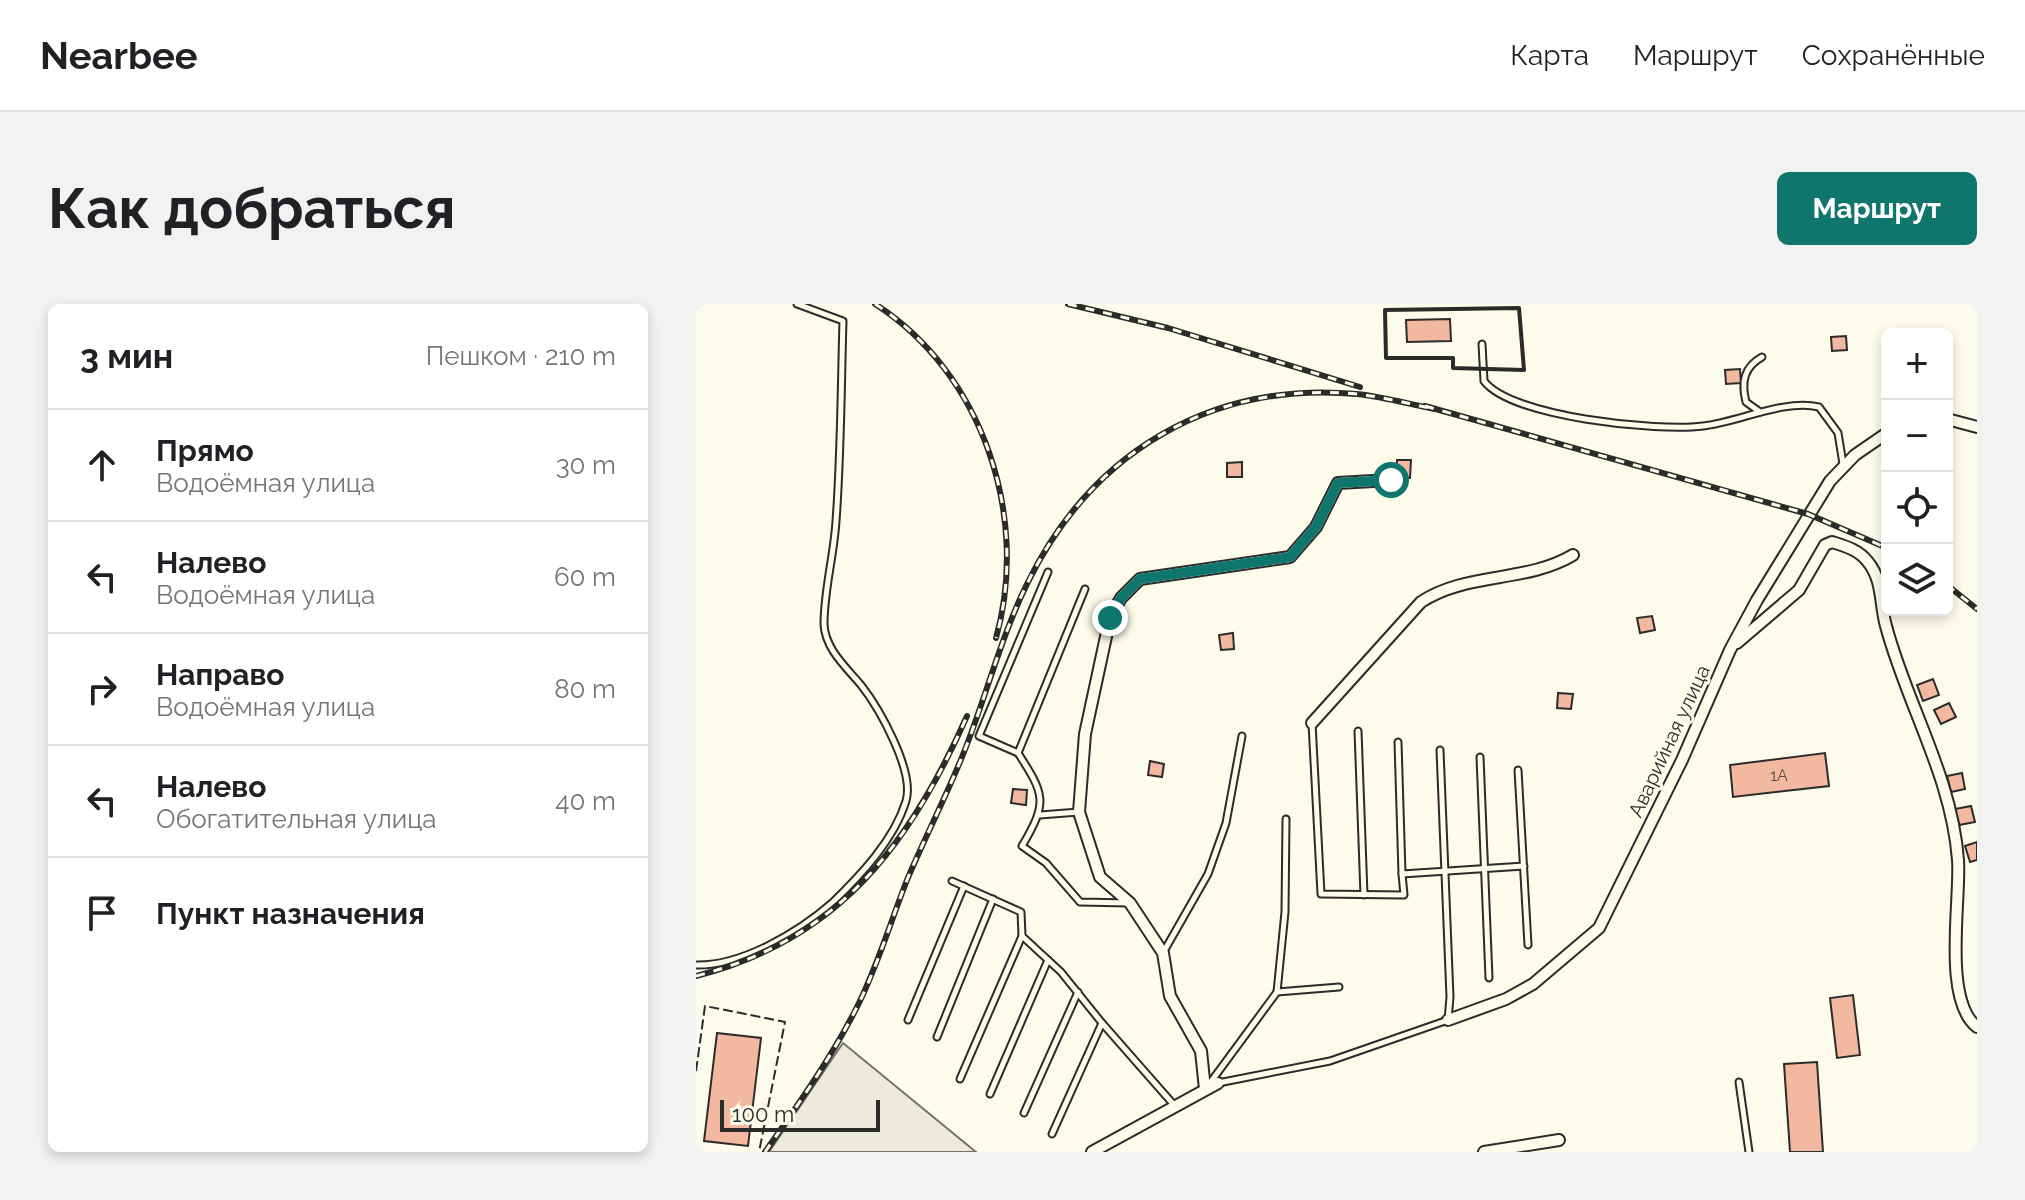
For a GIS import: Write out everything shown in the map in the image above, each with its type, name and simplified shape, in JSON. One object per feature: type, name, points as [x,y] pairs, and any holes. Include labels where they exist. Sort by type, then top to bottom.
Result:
[{"type":"street","points":[[1953,421],[1977,427]]},
{"type":"street","name":"Аварийная улица","points":[[1448,1020],[1506,999],[1533,984],[1592,938],[1675,774],[1730,650],[1808,514],[1843,465],[1881,437]]},
{"type":"street","points":[[1205,1089],[1201,1051],[1170,996],[1163,953],[1130,903],[1100,877],[1079,812],[1085,734],[1110,618],[1121,598],[1140,579],[1157,574],[1181,575],[1290,557],[1316,527],[1338,483],[1391,480]]},
{"type":"street","points":[[1730,650],[1799,590],[1825,545],[1832,542],[1867,560],[1878,580],[1886,627],[1936,761],[1950,816],[1959,861],[1956,969],[1968,1017],[1977,1027]]},
{"type":"street","points":[[1312,723],[1421,602],[1438,591],[1530,574],[1551,568],[1573,555]]},
{"type":"street","points":[[1092,1152],[1218,1083]]},
{"type":"street","points":[[1484,1152],[1559,1140]]},
{"type":"lane","points":[[696,965],[736,958],[778,939],[825,909],[856,880],[883,845],[907,800],[907,780],[880,708],[830,647],[824,626],[836,521],[843,321],[797,304]]},
{"type":"lane","points":[[1482,344],[1481,369],[1489,388],[1510,401],[1545,410],[1627,425],[1677,428],[1722,424],[1799,406],[1819,407],[1838,433],[1843,465]]},
{"type":"lane","points":[[1762,357],[1747,368],[1743,389],[1751,409],[1765,413]]},
{"type":"lane","points":[[1048,572],[979,736],[1018,753],[1042,789],[1040,815],[1022,846],[1046,863],[1080,902],[1130,903]]},
{"type":"lane","points":[[1018,753],[1085,589]]},
{"type":"lane","points":[[1312,723],[1321,894],[1404,895],[1398,742]]},
{"type":"lane","points":[[1358,731],[1364,895]]},
{"type":"lane","points":[[1163,953],[1208,874],[1222,836],[1242,736]]},
{"type":"lane","points":[[1218,1083],[1330,1061],[1448,1020],[1450,997],[1440,750]]},
{"type":"lane","points":[[1480,757],[1489,978]]},
{"type":"lane","points":[[1518,770],[1528,945]]},
{"type":"lane","points":[[1040,815],[1079,812]]},
{"type":"lane","points":[[1205,1089],[1277,992],[1285,912],[1286,819]]},
{"type":"lane","points":[[1402,874],[1524,866]]},
{"type":"lane","points":[[952,881],[1021,912],[1022,936],[960,1079]]},
{"type":"lane","points":[[908,1020],[964,886]]},
{"type":"lane","points":[[937,1037],[993,899]]},
{"type":"lane","points":[[1022,936],[1078,992],[1174,1105]]},
{"type":"lane","points":[[990,1094],[1048,960]]},
{"type":"lane","points":[[1277,992],[1339,987]]},
{"type":"lane","points":[[1024,1113],[1078,992]]},
{"type":"lane","points":[[1052,1134],[1102,1023]]},
{"type":"lane","points":[[1739,1082],[1749,1152]]},
{"type":"shaded area","points":[[843,1043],[976,1152],[769,1152]]},
{"type":"building","points":[[1450,319],[1451,341],[1407,342],[1406,320]]},
{"type":"building","points":[[1846,336],[1847,350],[1832,351],[1831,337]]},
{"type":"building","points":[[1740,369],[1741,383],[1726,384],[1725,370]]},
{"type":"building","points":[[1397,460],[1411,460],[1410,478],[1397,477]]},
{"type":"building","points":[[1242,462],[1242,477],[1227,477],[1227,463]]},
{"type":"building","points":[[1652,616],[1655,630],[1640,633],[1637,618]]},
{"type":"building","points":[[1233,633],[1234,649],[1221,650],[1219,635]]},
{"type":"building","points":[[1933,679],[1939,695],[1923,701],[1917,685]]},
{"type":"building","points":[[1558,693],[1573,694],[1571,709],[1557,708]]},
{"type":"building","points":[[1949,703],[1956,717],[1941,724],[1934,710]]},
{"type":"building","points":[[1825,753],[1829,786],[1733,797],[1730,765]]},
{"type":"building","points":[[1150,761],[1164,764],[1162,777],[1148,775]]},
{"type":"building","points":[[1962,773],[1965,789],[1951,792],[1947,776]]},
{"type":"building","points":[[1013,789],[1027,790],[1026,805],[1011,803]]},
{"type":"building","points":[[1971,806],[1975,822],[1959,825],[1955,809]]},
{"type":"building","points":[[1977,842],[1977,860],[1970,862],[1965,846]]},
{"type":"building","points":[[1853,995],[1860,1055],[1837,1058],[1830,998]]},
{"type":"building","points":[[717,1033],[761,1038],[748,1146],[704,1141]]},
{"type":"building","points":[[1817,1062],[1823,1152],[1790,1152],[1784,1064]]},
{"type":"railway","points":[[875,304],[913,333],[944,368],[970,408],[989,452],[1001,497],[1007,544],[1005,592],[996,638]]},
{"type":"railway","points":[[1068,304],[1168,328],[1360,387]]},
{"type":"railway","points":[[765,1152],[824,1065],[864,993],[907,880],[964,752],[1018,603],[1055,536],[1086,496],[1122,462],[1162,434],[1206,413],[1253,400],[1304,393],[1357,394],[1435,409]]},
{"type":"railway","points":[[1425,406],[1808,514],[1881,545]]},
{"type":"railway","points":[[1953,590],[1977,609]]},
{"type":"railway","points":[[696,976],[746,960],[790,938],[829,912],[863,881],[894,845],[921,806],[967,716]]},
{"type":"fence","points":[[696,1071],[705,1006],[785,1022],[759,1152]]},
{"type":"wall","points":[[1519,308],[1524,370],[1453,368],[1453,358],[1386,358],[1385,310],[1519,308]]},
{"type":"route","points":[[1110,618],[1121,598],[1140,579],[1157,574],[1181,575],[1290,557],[1316,527],[1338,483],[1391,480]]}]
